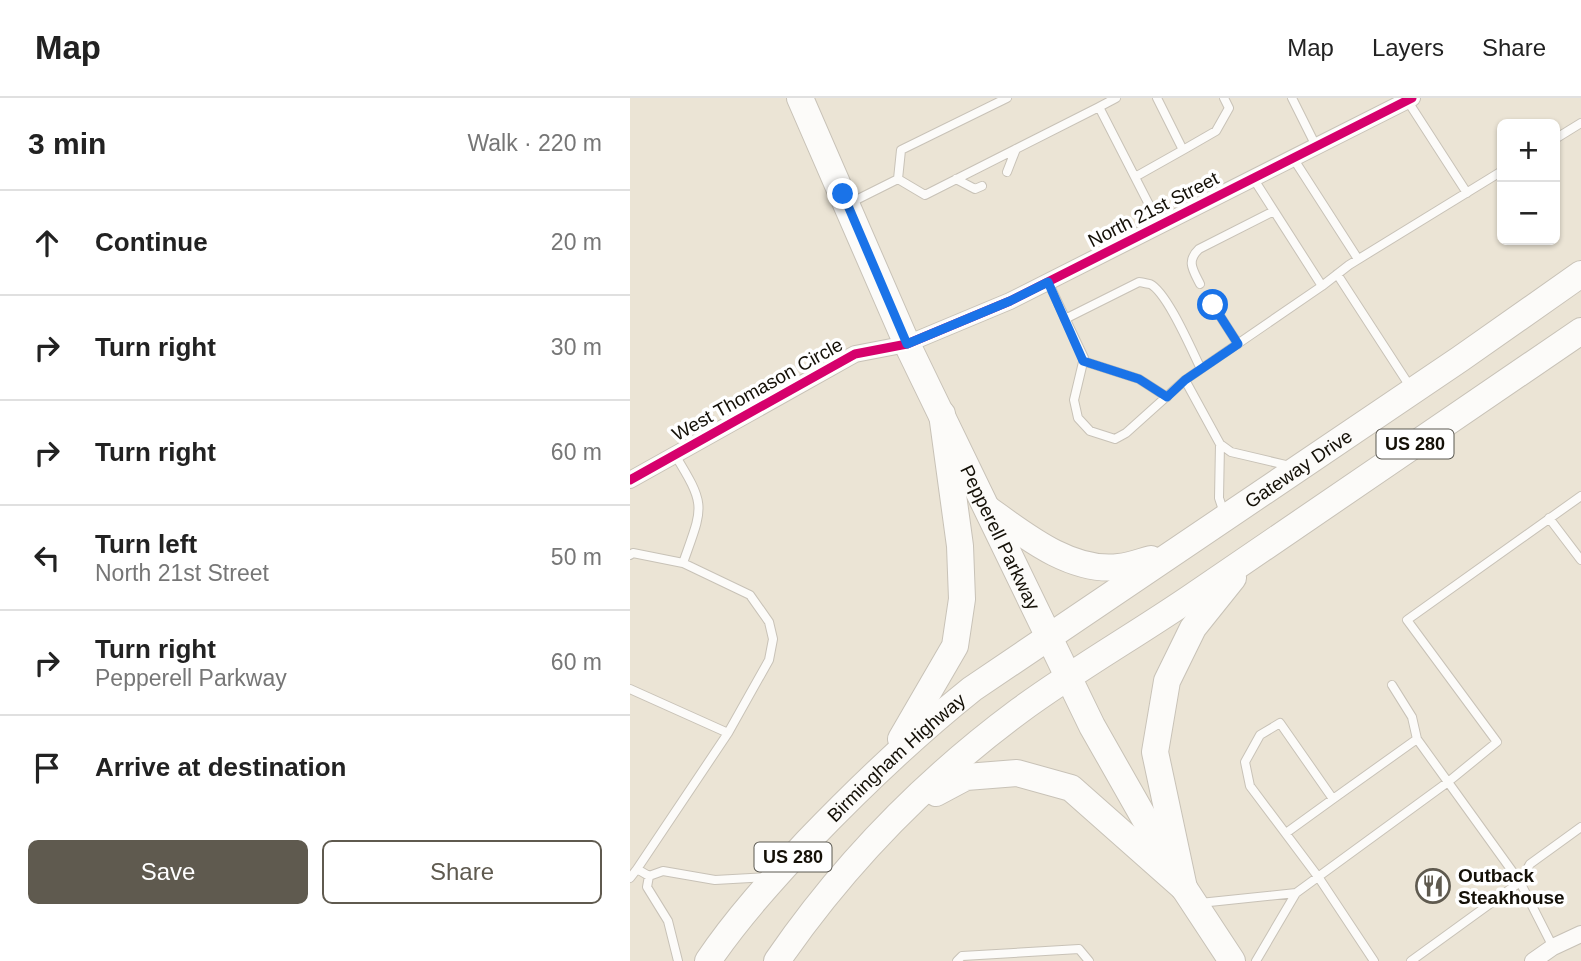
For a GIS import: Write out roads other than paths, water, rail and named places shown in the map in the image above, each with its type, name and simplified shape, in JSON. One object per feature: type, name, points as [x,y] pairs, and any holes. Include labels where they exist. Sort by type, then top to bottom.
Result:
[{"type":"main road","name":"Pepperell Parkway","points":[[800,98],[907,344],[1092,726],[1190,896],[1232,961]]},
{"type":"main road","name":"Gateway Drive","points":[[1058,658],[1169,555],[1581,274]]},
{"type":"main road","name":"US 280","points":[[777,961],[833,886],[904,809],[979,743],[1058,658],[1250,557],[1581,331]]},
{"type":"main road","points":[[888,761],[955,646],[962,599],[960,546],[942,414]]},
{"type":"main road","points":[[988,509],[1038,546],[1087,565],[1118,568],[1169,555]]},
{"type":"main road","points":[[1190,896],[1155,752],[1167,681],[1193,628],[1250,557]]},
{"type":"main road","name":"Birmingham Highway","points":[[708,961],[723,938],[775,877],[888,761],[972,689],[1058,658]]},
{"type":"main road","points":[[904,809],[966,777],[1017,773],[1071,789],[1190,896]]},
{"type":"street","name":"North 21st Street","points":[[907,344],[1010,301],[1409,99]]},
{"type":"street","name":"West Thomason Circle","points":[[630,480],[855,354],[907,344]]},
{"type":"street","points":[[1533,961],[1581,933]]},
{"type":"lane","points":[[898,179],[901,150],[1007,98]]},
{"type":"lane","points":[[898,179],[925,195],[1116,98]]},
{"type":"lane","points":[[1157,98],[1183,150]]},
{"type":"lane","points":[[1135,177],[1216,131],[1229,108],[1224,98]]},
{"type":"lane","points":[[1293,98],[1316,146]]},
{"type":"lane","points":[[1409,99],[1466,193]]},
{"type":"lane","points":[[1099,107],[1160,226]]},
{"type":"lane","points":[[1560,136],[1581,123]]},
{"type":"lane","points":[[1007,172],[1016,149]]},
{"type":"lane","points":[[1293,158],[1358,259]]},
{"type":"lane","points":[[1048,282],[1083,361],[1074,400],[1078,418],[1090,431],[1115,439],[1122,437],[1185,380],[1358,259],[1497,174]]},
{"type":"lane","points":[[1253,178],[1322,286]]},
{"type":"lane","points":[[847,205],[898,179]]},
{"type":"lane","points":[[956,179],[975,189],[982,186]]},
{"type":"lane","points":[[1200,284],[1190,264],[1192,256],[1199,249],[1274,211]]},
{"type":"lane","points":[[1337,274],[1413,391]]},
{"type":"lane","points":[[1066,319],[1139,282],[1150,284],[1159,292],[1173,314],[1201,369]]},
{"type":"lane","points":[[1213,305],[1238,344]]},
{"type":"lane","points":[[1083,361],[1139,379],[1167,397]]},
{"type":"lane","points":[[1185,380],[1220,444],[1231,452],[1253,459],[1288,464],[1294,470]]},
{"type":"lane","points":[[1220,444],[1219,498],[1226,516]]},
{"type":"lane","points":[[675,455],[697,491],[700,514],[683,563]]},
{"type":"lane","points":[[1256,961],[1296,893],[1497,743],[1407,620],[1581,496]]},
{"type":"lane","points":[[1549,518],[1581,560]]},
{"type":"lane","points":[[630,555],[633,553],[683,563],[750,596],[769,622],[773,639],[769,660],[728,733],[630,878]]},
{"type":"lane","points":[[1392,685],[1412,718],[1417,738],[1520,882],[1553,947]]},
{"type":"lane","points":[[632,694],[728,733]]},
{"type":"lane","points":[[1333,799],[1280,723],[1260,735],[1245,762],[1250,786],[1319,878],[1374,961]]},
{"type":"lane","points":[[1286,833],[1417,738]]},
{"type":"lane","points":[[1411,961],[1520,882],[1530,864],[1581,827]]},
{"type":"lane","points":[[636,869],[649,876],[663,871],[715,880],[775,877]]},
{"type":"lane","points":[[649,876],[647,887],[668,921],[678,961]]},
{"type":"lane","points":[[1190,896],[1296,893]]},
{"type":"lane","points":[[957,961],[962,956],[1079,950],[1088,961]]},
{"type":"lane","points":[[1046,961],[1059,951]]},
{"type":"place","name":"Outback Steakhouse","points":[[1433,886]]}]
